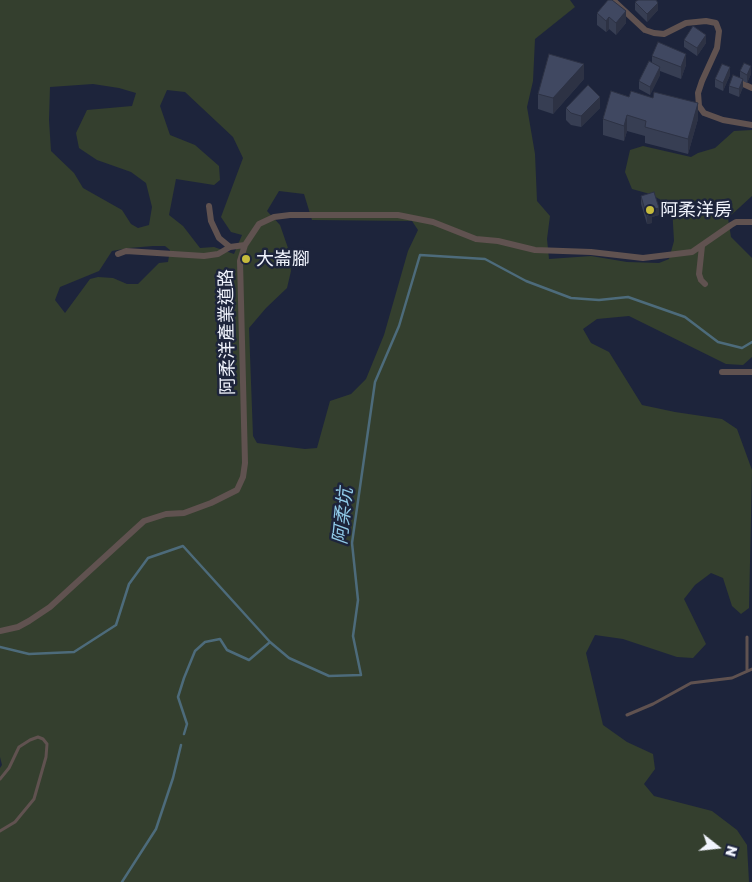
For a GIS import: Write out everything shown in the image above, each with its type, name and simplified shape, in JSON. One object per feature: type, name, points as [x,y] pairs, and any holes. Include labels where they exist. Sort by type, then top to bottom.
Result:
[{"type":"street","points":[[613,0],[645,30],[654,33],[664,34],[686,23],[706,21],[716,23],[719,31],[717,48],[698,93],[699,106],[704,113],[723,120],[752,124]]},
{"type":"street","points":[[733,79],[752,88]]},
{"type":"street","points":[[209,206],[214,230],[219,238],[230,247]]},
{"type":"street","name":"阿柔洋產業道路","points":[[0,630],[23,624],[50,606],[144,521],[166,514],[184,513],[211,503],[237,490],[243,478],[245,463],[240,261],[245,245],[259,224],[274,218],[290,215],[398,214],[418,218],[476,239],[498,241],[535,250],[548,252],[591,252],[643,258],[692,252],[718,232],[736,222],[752,222]]},
{"type":"street","points":[[118,254],[126,251],[204,256],[218,254],[230,247],[245,245]]},
{"type":"street","points":[[702,246],[698,274],[700,280],[705,284]]},
{"type":"street","points":[[722,372],[752,372]]},
{"type":"lane","points":[[746,637],[747,670]]},
{"type":"lane","points":[[627,716],[691,683],[732,678],[752,669]]},
{"type":"lane","points":[[0,780],[20,747],[30,740],[38,737],[44,738],[46,756],[34,799],[15,822],[0,831]]},
{"type":"green space","points":[[0,0],[570,0],[575,7],[535,39],[533,81],[527,107],[535,154],[537,201],[550,216],[547,239],[549,259],[591,256],[627,262],[659,263],[669,259],[674,241],[672,206],[650,194],[632,189],[625,172],[630,150],[643,146],[691,157],[715,148],[734,131],[752,130],[752,196],[728,218],[731,237],[752,258],[752,357],[743,365],[726,364],[629,316],[597,319],[583,329],[591,343],[609,352],[642,405],[722,419],[737,429],[752,470],[749,608],[741,614],[732,606],[723,578],[711,573],[695,585],[684,599],[706,644],[693,658],[677,657],[623,639],[595,635],[586,653],[603,725],[627,742],[653,754],[655,769],[644,784],[654,796],[712,811],[737,830],[747,845],[749,882],[0,882],[0,768],[2,765],[0,757]],"holes":[[[93,84],[136,93],[132,106],[87,110],[76,133],[79,148],[97,160],[131,172],[146,183],[152,207],[149,225],[138,228],[131,224],[122,210],[83,188],[74,173],[51,151],[49,120],[50,87]],[[167,90],[185,92],[233,137],[243,158],[221,217],[231,232],[242,235],[234,254],[214,247],[200,248],[183,226],[169,215],[176,179],[214,185],[220,180],[219,166],[195,145],[170,135],[160,106]],[[279,191],[304,194],[312,220],[412,221],[418,230],[408,251],[384,335],[366,379],[351,394],[330,401],[317,448],[305,449],[257,443],[253,436],[249,328],[287,288],[291,271],[288,248],[280,225],[267,211]],[[165,246],[170,250],[168,262],[159,263],[138,284],[127,284],[113,278],[98,277],[90,279],[65,313],[55,300],[60,287],[99,271],[112,251]]]},
{"type":"building","points":[[608,0],[612,0],[626,11],[616,23],[609,17],[606,21],[597,13]]},
{"type":"building","points":[[638,0],[656,0],[658,3],[647,14],[635,2]]},
{"type":"building","points":[[693,26],[706,35],[697,48],[684,40]]},
{"type":"building","points":[[658,42],[686,54],[681,67],[652,56]]},
{"type":"building","points":[[549,54],[584,64],[553,98],[538,94]]},
{"type":"building","points":[[649,61],[660,67],[650,87],[639,81]]},
{"type":"building","points":[[744,63],[751,66],[747,75],[740,71]]},
{"type":"building","points":[[722,64],[730,67],[723,83],[715,79]]},
{"type":"building","points":[[733,75],[743,79],[739,89],[729,86]]},
{"type":"building","points":[[588,85],[600,97],[581,116],[571,113],[566,108]]},
{"type":"building","points":[[611,91],[629,97],[631,91],[653,98],[654,92],[698,103],[688,139],[645,127],[646,121],[627,115],[624,126],[603,119]]},
{"type":"building","points":[[654,192],[659,208],[650,210],[652,215],[647,217],[641,196]]},
{"type":"waterway","name":"阿柔坑","points":[[0,647],[29,654],[74,652],[116,625],[129,584],[148,558],[183,546],[270,642],[289,658],[329,676],[361,675],[353,636],[358,600],[352,543],[375,382],[399,326],[420,255],[485,259],[526,281],[571,298],[599,300],[628,297],[685,317],[718,342],[742,348],[752,342]]},
{"type":"waterway","points":[[184,734],[187,724],[178,697],[195,651],[205,642],[220,639],[227,650],[249,660],[270,642]]},
{"type":"waterway","points":[[122,882],[156,829],[173,778],[181,745]]},
{"type":"place","name":"阿柔洋房","points":[[650,210]]},
{"type":"place","name":"大崙腳","points":[[246,259]]}]
